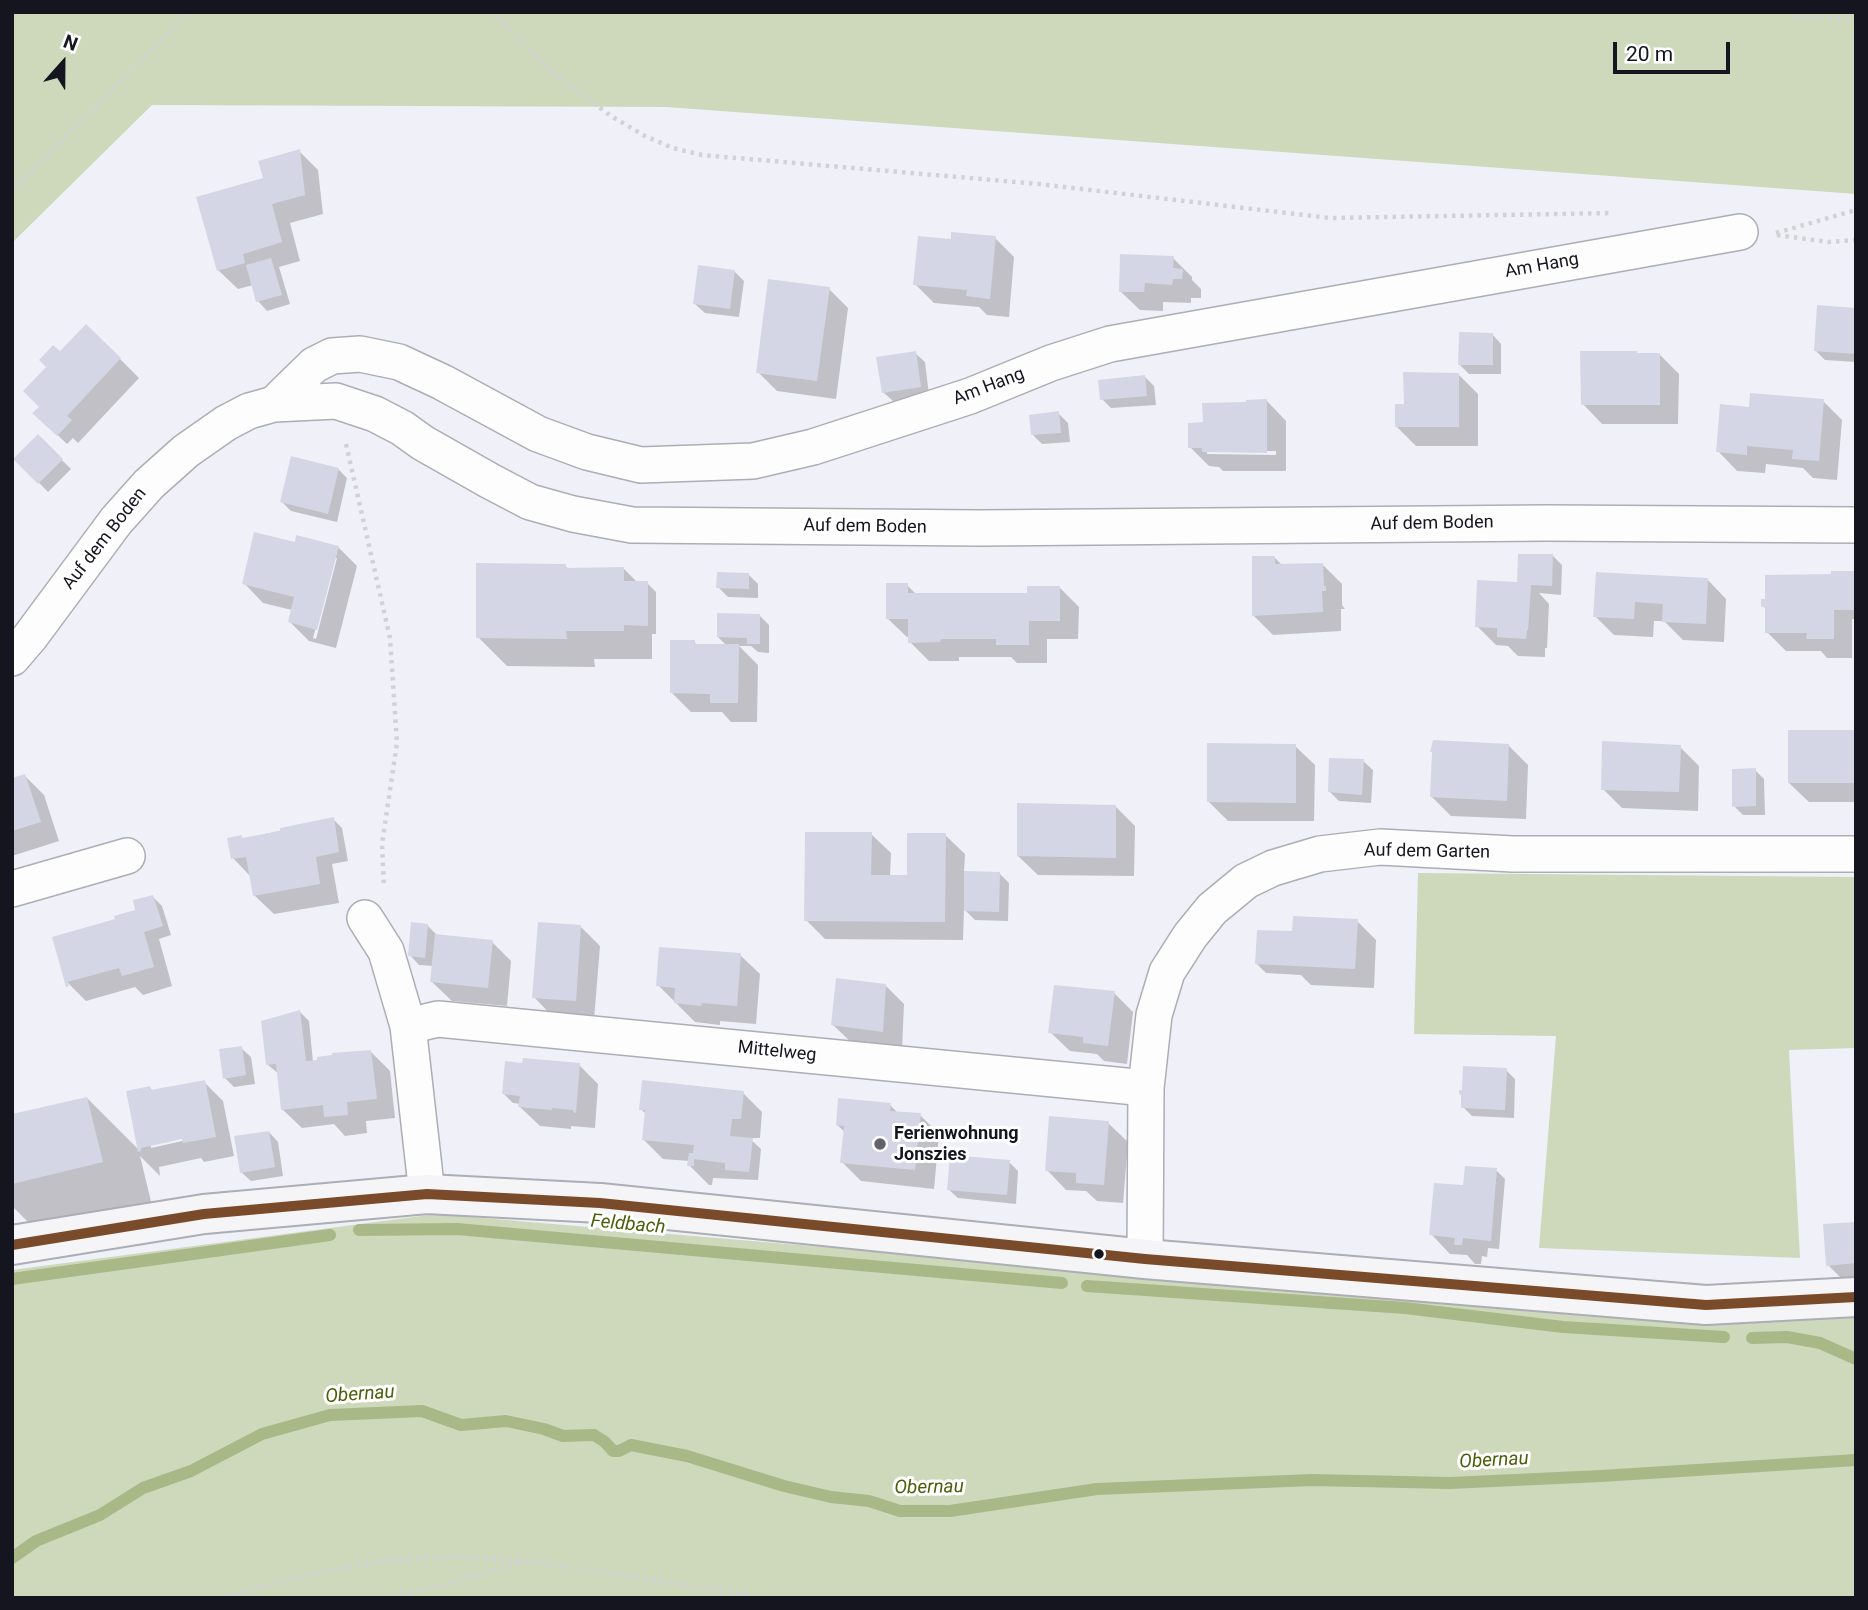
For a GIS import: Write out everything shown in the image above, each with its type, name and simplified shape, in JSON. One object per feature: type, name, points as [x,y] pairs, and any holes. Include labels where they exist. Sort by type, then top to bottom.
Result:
[{"type":"street","name":"Am Hang","points":[[274,404],[314,365],[332,356],[360,354],[399,362],[488,405],[538,434],[587,452],[642,465],[753,461],[813,446],[970,396],[1051,363],[1110,344],[1740,232]]},
{"type":"street","name":"Auf dem Boden","points":[[12,658],[116,522],[149,484],[186,451],[226,423],[249,411],[274,404],[337,401],[375,414],[402,428],[445,456],[530,502],[573,514],[632,525],[981,528],[1532,523],[1856,525]]},
{"type":"street","name":"Auf dem Garten","points":[[1145,1259],[1146,1088],[1154,1015],[1167,972],[1190,936],[1212,909],[1247,881],[1273,868],[1320,854],[1380,847],[1513,854],[1856,854]]},
{"type":"street","points":[[12,889],[127,856]]},
{"type":"street","points":[[365,918],[386,951],[408,1026],[427,1194]]},
{"type":"street","name":"Mittelweg","points":[[408,1026],[438,1019],[1146,1088]]},
{"type":"street","points":[[12,1245],[204,1214],[427,1194],[600,1203],[1145,1259],[1706,1305],[1856,1297]]},
{"type":"path","points":[[12,191],[189,12]]},
{"type":"path","points":[[492,12],[550,71],[611,117],[673,148],[702,155],[1039,184],[1330,218],[1623,213]]},
{"type":"path","points":[[1794,17],[1856,20]]},
{"type":"path","points":[[1856,210],[1773,234],[1828,242],[1856,240]]},
{"type":"path","points":[[337,401],[390,638],[397,743],[382,844],[386,951]]},
{"type":"path","points":[[225,1598],[325,1571],[384,1560],[452,1556],[529,1561],[768,1598]]},
{"type":"path","points":[[384,1598],[439,1587],[529,1561]]},
{"type":"green space","points":[[12,12],[1856,12],[1856,194],[666,107],[152,105],[12,243]]},
{"type":"green space","points":[[1418,873],[1856,877],[1856,1048],[1789,1050],[1800,1258],[1539,1248],[1556,1036],[1414,1034]]},
{"type":"green space","points":[[436,1214],[1693,1324],[1856,1311],[1856,1598],[12,1598],[12,1270]]},
{"type":"building","points":[[300,149],[305,195],[272,204],[282,242],[243,254],[245,263],[217,271],[196,197],[263,178],[258,161]]},
{"type":"building","points":[[951,232],[996,236],[990,299],[966,296],[967,290],[913,285],[918,236],[951,239]]},
{"type":"building","points":[[1120,254],[1174,256],[1173,268],[1183,269],[1182,279],[1173,279],[1172,285],[1145,283],[1144,292],[1119,292]]},
{"type":"building","points":[[271,258],[282,295],[256,302],[246,265]]},
{"type":"building","points":[[698,265],[735,270],[730,309],[693,304]]},
{"type":"building","points":[[768,279],[830,287],[817,381],[756,373]]},
{"type":"building","points":[[1817,305],[1856,308],[1856,354],[1814,351]]},
{"type":"building","points":[[86,324],[121,358],[67,416],[72,420],[57,436],[32,413],[39,407],[23,391],[46,367],[39,360],[53,345],[60,351]]},
{"type":"building","points":[[1459,332],[1493,333],[1493,365],[1458,365]]},
{"type":"building","points":[[916,351],[921,387],[882,393],[876,357]]},
{"type":"building","points":[[1580,351],[1660,353],[1660,405],[1581,405]]},
{"type":"building","points":[[1403,372],[1459,373],[1459,427],[1395,427],[1395,404],[1404,404]]},
{"type":"building","points":[[1145,375],[1147,396],[1100,400],[1098,380]]},
{"type":"building","points":[[1750,393],[1824,399],[1819,461],[1792,459],[1793,450],[1747,446],[1747,455],[1716,452],[1720,404],[1749,407]]},
{"type":"building","points":[[1267,399],[1267,453],[1202,452],[1202,448],[1188,448],[1188,423],[1203,422],[1202,403]]},
{"type":"building","points":[[1059,411],[1061,433],[1031,435],[1029,415]]},
{"type":"building","points":[[38,434],[63,459],[38,484],[13,459]]},
{"type":"building","points":[[291,456],[339,468],[328,514],[280,502]]},
{"type":"building","points":[[254,532],[295,542],[296,535],[339,546],[317,630],[288,622],[294,597],[242,584]]},
{"type":"building","points":[[1518,554],[1553,554],[1552,586],[1531,585],[1526,639],[1497,637],[1497,628],[1475,627],[1477,580],[1517,582]]},
{"type":"building","points":[[1252,556],[1275,556],[1275,564],[1323,563],[1326,591],[1322,591],[1323,612],[1252,616]]},
{"type":"building","points":[[476,563],[566,564],[566,568],[624,567],[624,581],[648,581],[648,626],[624,625],[624,631],[566,631],[567,639],[476,638]]},
{"type":"building","points":[[1831,571],[1856,571],[1856,610],[1834,610],[1834,639],[1806,639],[1807,633],[1765,633],[1765,607],[1761,607],[1761,599],[1765,599],[1765,575],[1831,574]]},
{"type":"building","points":[[717,572],[749,573],[749,589],[716,588]]},
{"type":"building","points":[[1596,572],[1708,578],[1706,624],[1662,622],[1663,604],[1635,602],[1634,619],[1593,617]]},
{"type":"building","points":[[886,583],[908,583],[908,593],[1027,593],[1027,586],[1060,586],[1060,621],[1029,621],[1029,645],[996,645],[996,639],[941,639],[940,642],[908,643],[908,619],[886,619]]},
{"type":"building","points":[[717,613],[760,614],[760,644],[747,644],[747,638],[717,637]]},
{"type":"building","points":[[670,640],[695,640],[695,644],[739,644],[738,703],[710,703],[710,694],[670,693]]},
{"type":"building","points":[[1788,730],[1856,730],[1856,783],[1788,783]]},
{"type":"building","points":[[1433,740],[1509,744],[1507,801],[1430,797],[1430,752]]},
{"type":"building","points":[[1602,741],[1681,745],[1679,792],[1601,790]]},
{"type":"building","points":[[1207,743],[1296,744],[1296,803],[1207,802]]},
{"type":"building","points":[[1329,758],[1364,759],[1362,795],[1328,792]]},
{"type":"building","points":[[1756,768],[1756,806],[1732,807],[1732,769]]},
{"type":"building","points":[[25,774],[41,822],[12,831],[12,778]]},
{"type":"building","points":[[1017,803],[1116,805],[1116,858],[1017,856]]},
{"type":"building","points":[[334,817],[339,852],[316,857],[320,884],[253,896],[246,857],[231,859],[227,838],[280,831],[280,828]]},
{"type":"building","points":[[805,832],[872,832],[871,875],[907,875],[907,833],[946,833],[945,922],[804,921]]},
{"type":"building","points":[[964,871],[1000,872],[999,912],[964,911]]},
{"type":"building","points":[[153,895],[163,926],[144,932],[154,967],[122,976],[119,968],[67,982],[69,986],[66,987],[52,937],[115,919],[114,916],[135,910],[133,900]]},
{"type":"building","points":[[1293,916],[1358,919],[1355,969],[1255,964],[1257,930],[1292,931]]},
{"type":"building","points":[[411,922],[428,924],[425,958],[408,956]]},
{"type":"building","points":[[538,922],[581,925],[576,1001],[532,998]]},
{"type":"building","points":[[435,934],[493,940],[488,988],[430,982]]},
{"type":"building","points":[[659,947],[741,953],[737,1006],[674,1003],[675,988],[656,986]]},
{"type":"building","points":[[836,978],[886,984],[883,1032],[831,1025]]},
{"type":"building","points":[[1054,985],[1115,991],[1108,1046],[1083,1043],[1083,1037],[1048,1033]]},
{"type":"building","points":[[300,1010],[306,1061],[317,1060],[317,1057],[332,1053],[371,1050],[377,1099],[347,1102],[348,1115],[324,1117],[323,1105],[281,1110],[276,1064],[266,1065],[261,1021]]},
{"type":"building","points":[[242,1046],[246,1075],[223,1079],[219,1049]]},
{"type":"building","points":[[523,1058],[580,1063],[576,1113],[573,1110],[518,1107],[520,1096],[502,1094],[505,1061],[522,1063]]},
{"type":"building","points":[[1463,1066],[1507,1068],[1505,1110],[1461,1108],[1459,1090],[1462,1090]]},
{"type":"building","points":[[205,1080],[216,1137],[183,1143],[182,1139],[141,1148],[138,1152],[126,1091],[150,1086],[151,1090]]},
{"type":"building","points":[[642,1080],[744,1091],[741,1119],[732,1119],[730,1136],[753,1138],[749,1172],[725,1170],[725,1163],[694,1159],[694,1166],[687,1166],[689,1153],[693,1153],[694,1145],[642,1140],[645,1110],[639,1110]]},
{"type":"building","points":[[87,1097],[103,1162],[12,1184],[12,1114]]},
{"type":"building","name":"Ferienwohnung Jonszies","points":[[838,1098],[891,1103],[890,1111],[921,1113],[915,1170],[840,1163],[844,1126],[836,1125]]},
{"type":"building","name":"Ferienwohnung Jonszies","points":[[1049,1116],[1109,1121],[1104,1185],[1076,1183],[1076,1173],[1045,1171]]},
{"type":"building","points":[[269,1131],[275,1167],[240,1173],[234,1136]]},
{"type":"building","points":[[950,1155],[1010,1160],[1007,1195],[947,1190]]},
{"type":"building","points":[[1465,1166],[1497,1168],[1491,1241],[1463,1238],[1462,1245],[1454,1245],[1455,1238],[1429,1235],[1434,1183],[1463,1185]]},
{"type":"building","points":[[1856,1222],[1856,1263],[1826,1266],[1823,1224]]},
{"type":"waterway","name":"Feldbach","points":[[359,1230],[457,1229],[1062,1283]]},
{"type":"waterway","name":"Feldbach","points":[[12,1279],[330,1235]]},
{"type":"waterway","name":"Feldbach","points":[[1087,1286],[1405,1308],[1563,1327],[1724,1337]]},
{"type":"waterway","name":"Feldbach","points":[[1752,1338],[1787,1337],[1820,1343],[1856,1359]]},
{"type":"waterway","name":"Obernau","points":[[12,1558],[36,1541],[100,1515],[143,1488],[191,1471],[262,1434],[330,1415],[422,1411],[461,1425],[506,1421],[563,1436],[594,1435],[613,1451],[631,1445],[687,1456],[784,1486],[831,1497],[869,1501],[900,1511],[950,1511],[1097,1489],[1312,1480],[1450,1483],[1856,1460]]},
{"type":"transit line","points":[[12,1245],[204,1214],[427,1194],[600,1203],[1145,1259],[1706,1305],[1856,1297]]},
{"type":"place","name":"Ferienwohnung Jonszies","points":[[880,1144]]}]
